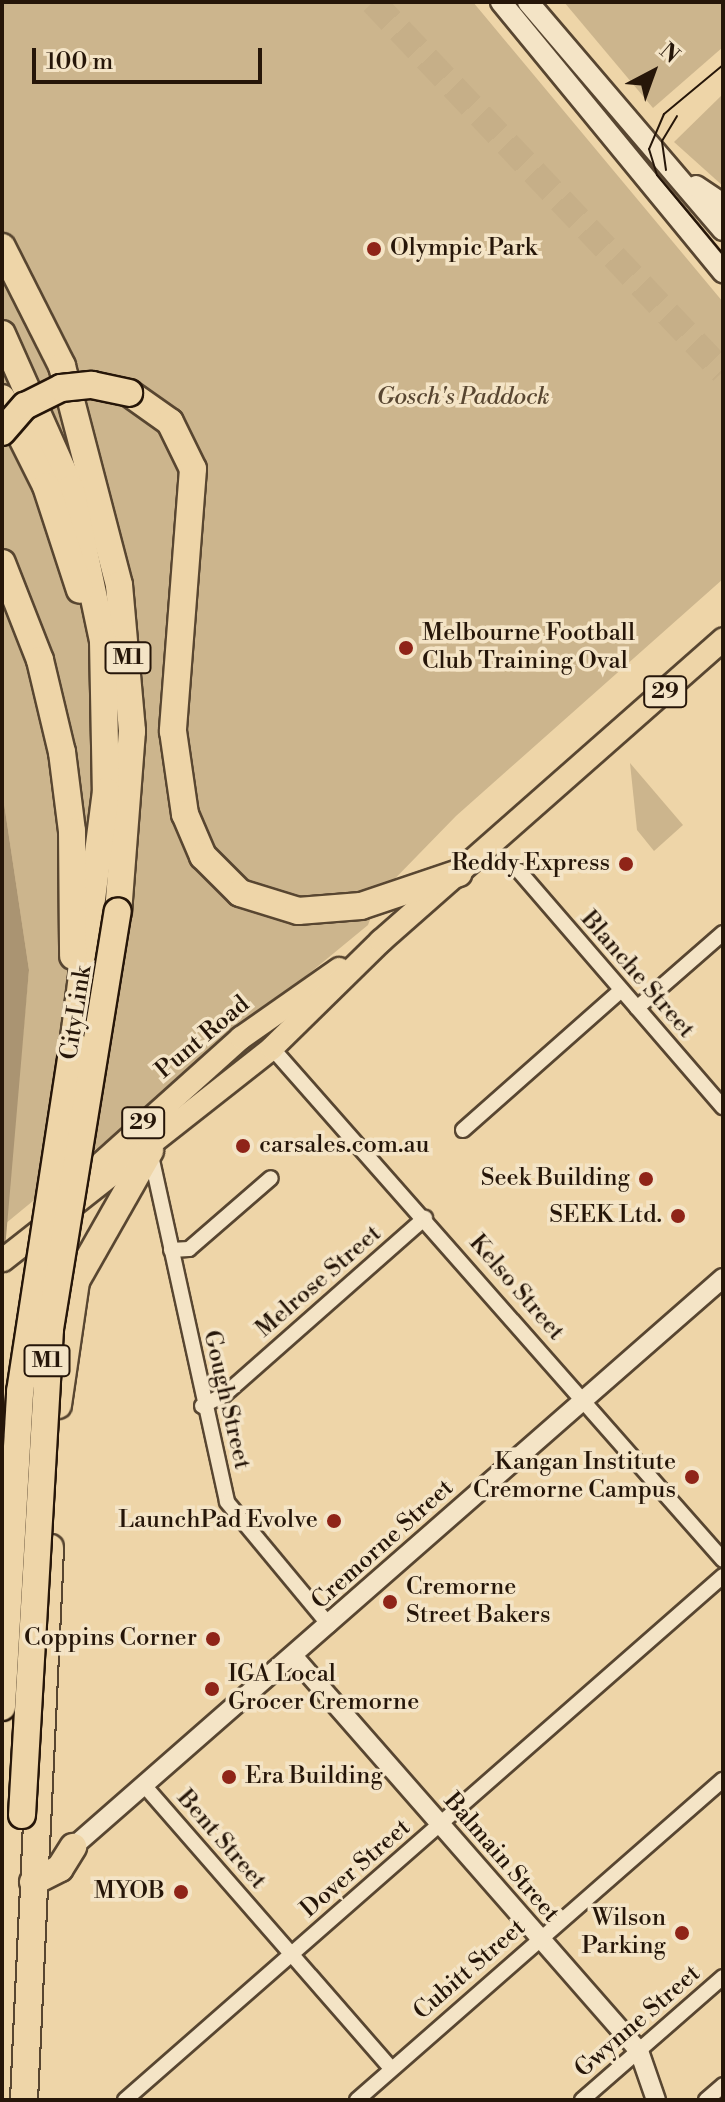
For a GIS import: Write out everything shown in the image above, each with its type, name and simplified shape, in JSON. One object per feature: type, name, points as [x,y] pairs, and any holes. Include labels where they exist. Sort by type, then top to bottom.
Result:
[{"type":"highway","name":"M1","points":[[2,247],[62,366],[119,585],[132,731],[95,907]]},
{"type":"highway","name":"M1","points":[[2,334],[56,449],[82,530],[103,641],[109,727],[95,907],[48,1344],[22,1815],[24,2100]]},
{"type":"highway","points":[[2,432],[25,406],[61,388],[129,393],[170,422],[193,469],[173,731],[185,814],[203,856],[240,893],[298,911],[361,906],[459,873]]},
{"type":"highway","points":[[2,398],[62,530],[109,727]]},
{"type":"highway","points":[[2,563],[54,709],[72,831],[95,907]]},
{"type":"highway","name":"Punt Road","points":[[12,1253],[150,1151],[272,1048],[381,941],[723,640]]},
{"type":"highway","name":"CityLink","points":[[2,1707],[20,1392],[95,907]]},
{"type":"highway","name":"Punt Road","points":[[12,1253],[241,1038],[381,941]]},
{"type":"highway","points":[[24,2100],[33,1882],[67,1312],[88,1252],[150,1151]]},
{"type":"highway","points":[[33,1882],[60,1868],[73,1847]]},
{"type":"main road","points":[[501,2],[717,265]]},
{"type":"main road","points":[[528,2],[679,174],[723,231],[717,265]]},
{"type":"main road","points":[[679,174],[723,204]]},
{"type":"main road","points":[[647,178],[723,231]]},
{"type":"street","name":"Blanche Street","points":[[519,871],[723,1107]]},
{"type":"street","points":[[637,1008],[723,933]]},
{"type":"street","points":[[463,1130],[621,990]]},
{"type":"street","name":"Kelso Street","points":[[272,1048],[425,1218],[723,1560]]},
{"type":"street","name":"Gough Street","points":[[150,1151],[202,1406],[234,1514],[329,1625]]},
{"type":"street","points":[[171,1250],[189,1249],[271,1178]]},
{"type":"street","name":"Melrose Street","points":[[202,1406],[224,1395],[425,1218]]},
{"type":"street","name":"Cremorne Street","points":[[73,1847],[294,1657],[723,1278]]},
{"type":"street","name":"Dover Street","points":[[125,2100],[723,1576]]},
{"type":"street","name":"Balmain Street","points":[[294,1657],[639,2051],[656,2100]]},
{"type":"street","name":"Cubitt Street","points":[[357,2100],[723,1780]]},
{"type":"street","name":"Bent Street","points":[[143,1784],[392,2069]]},
{"type":"street","name":"Gwynne Street","points":[[582,2100],[723,1977]]},
{"type":"street","points":[[706,2100],[723,2085]]},
{"type":"green space","name":"Gosch's Paddock","points":[[2,2],[473,2],[723,302],[723,579],[456,816],[379,895],[368,925],[5,1224],[29,970],[2,790]]},
{"type":"green space","points":[[564,2],[723,2],[723,47],[653,108]]},
{"type":"green space","points":[[723,94],[723,186],[674,142]]},
{"type":"green space","points":[[630,763],[683,825],[654,851],[637,830]]},
{"type":"shaded area","points":[[2,790],[29,970],[2,1284]]},
{"type":"tunnel","points":[[373,2],[723,372]]},
{"type":"tram line","points":[[723,65],[664,114],[649,149],[657,175],[723,254]]},
{"type":"tram line","points":[[666,170],[662,141],[677,116]]},
{"type":"place","name":"Olympic Park","points":[[374,249]]},
{"type":"place","name":"Melbourne Football Club Training Oval","points":[[406,648]]},
{"type":"place","name":"Reddy Express","points":[[626,864]]},
{"type":"place","name":"carsales.com.au","points":[[243,1146]]},
{"type":"place","name":"Seek Building","points":[[646,1179]]},
{"type":"place","name":"SEEK Ltd.","points":[[678,1216]]},
{"type":"place","name":"Kangan Institute Cremorne Campus","points":[[692,1477]]},
{"type":"place","name":"LaunchPad Evolve","points":[[334,1521]]},
{"type":"place","name":"Cremorne Street Bakers","points":[[390,1602]]},
{"type":"place","name":"Coppins Corner","points":[[213,1639]]},
{"type":"place","name":"IGA Local Grocer Cremorne","points":[[212,1689]]},
{"type":"place","name":"Era Building","points":[[229,1777]]},
{"type":"place","name":"MYOB","points":[[181,1892]]},
{"type":"place","name":"Wilson Parking","points":[[682,1933]]}]
